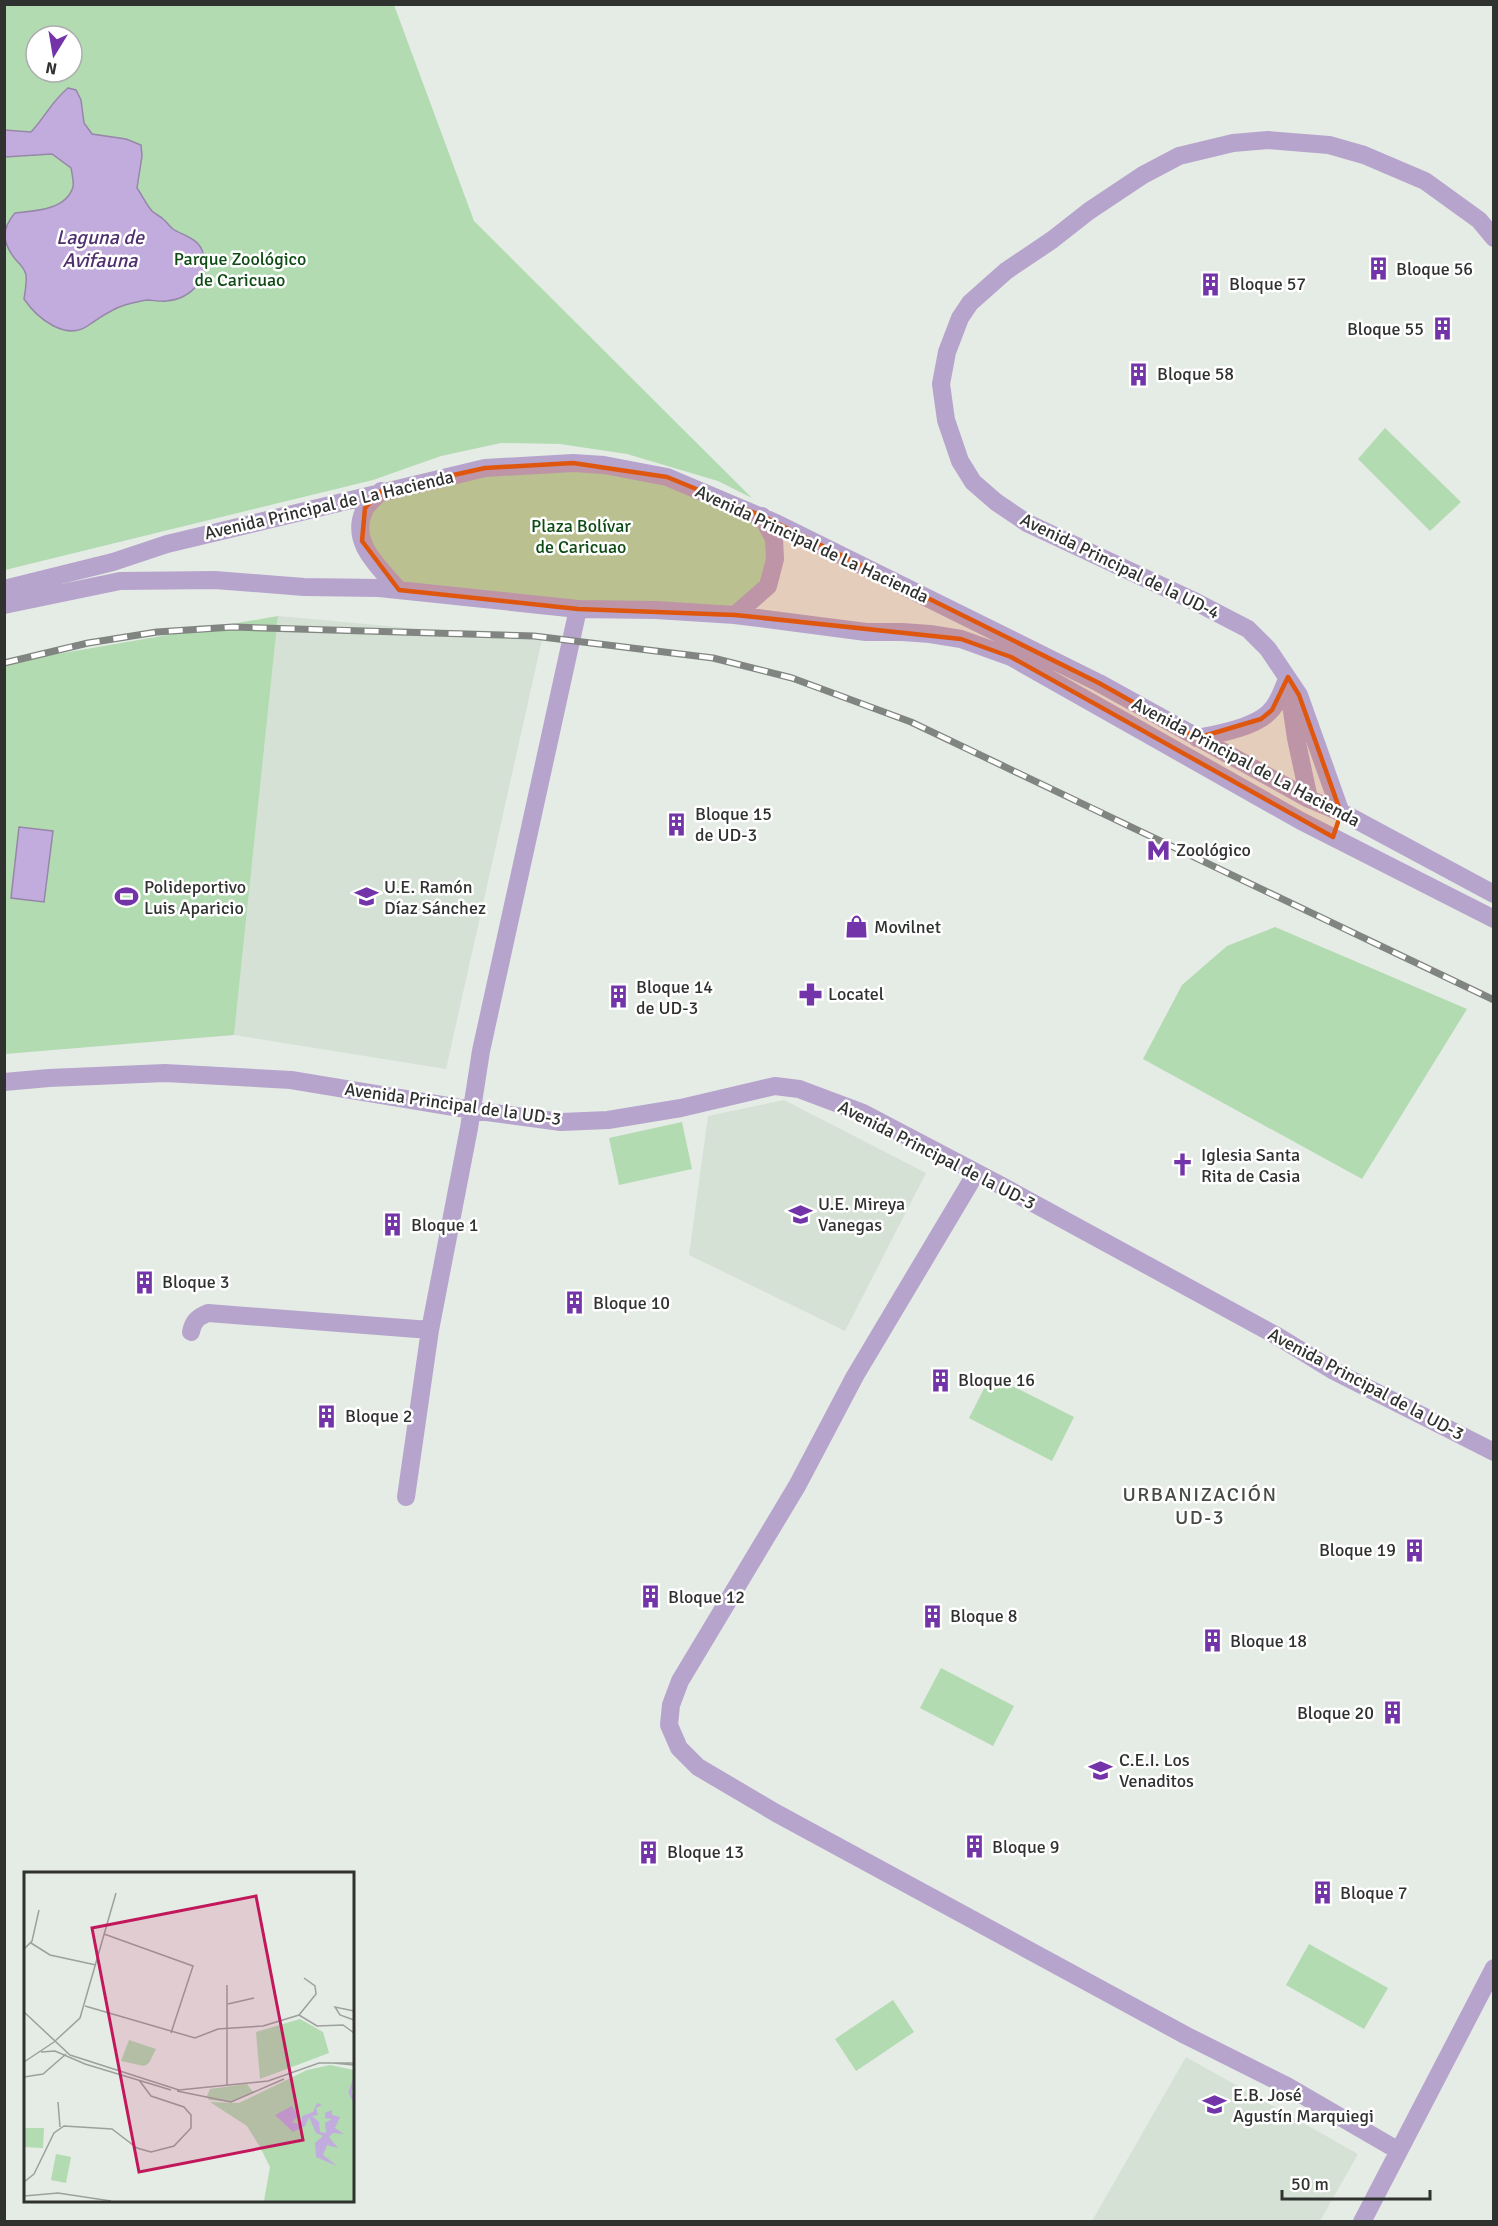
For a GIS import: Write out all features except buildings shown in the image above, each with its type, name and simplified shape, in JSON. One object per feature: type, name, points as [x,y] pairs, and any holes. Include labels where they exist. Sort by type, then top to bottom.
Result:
[{"type":"street","name":"Avenida Principal de la UD-4","points":[[1341,813],[1299,695],[1269,649],[1248,629],[1196,602],[1027,523],[996,502],[973,482],[960,461],[944,410],[941,384],[947,352],[960,318],[970,303],[1006,271],[1143,175],[1179,156],[1233,143],[1268,140],[1329,145],[1364,155],[1425,181],[1479,220],[1494,238]]},
{"type":"street","name":"Avenida Principal de La Hacienda","points":[[4,589],[113,562],[167,544],[485,468],[573,463],[604,465],[667,477],[762,516],[1099,683],[1309,798],[1494,894]]},
{"type":"street","points":[[381,492],[365,508],[360,525],[362,541],[368,554],[399,590]]},
{"type":"street","points":[[735,615],[768,586],[775,559],[774,539],[762,516]]},
{"type":"street","name":"Avenida Principal de La Hacienda","points":[[4,605],[120,581],[215,580],[304,588],[399,590],[578,609],[735,615],[866,632],[930,634],[961,639],[1011,657],[1301,821],[1494,919]]},
{"type":"street","points":[[406,1497],[430,1330],[472,1110],[481,1050],[578,609]]},
{"type":"street","name":"Avenida Principal de la UD-4","points":[[1288,677],[1290,706],[1309,798]]},
{"type":"street","points":[[1197,738],[1222,733],[1261,719],[1272,710],[1288,677]]},
{"type":"street","points":[[1301,821],[1309,798]]},
{"type":"street","points":[[1333,837],[1341,813]]},
{"type":"street","name":"Avenida Principal de la UD-3","points":[[4,1083],[48,1078],[165,1073],[291,1080],[472,1110],[561,1122],[608,1120],[681,1108],[775,1086],[799,1089],[863,1113],[1277,1336],[1334,1371],[1494,1452]]},
{"type":"street","points":[[976,1173],[855,1376],[797,1486],[680,1681],[671,1705],[669,1725],[679,1748],[698,1767],[776,1813],[1185,2035],[1287,2086],[1399,2151]]},
{"type":"street","points":[[191,1332],[193,1323],[200,1316],[208,1313],[430,1330]]},
{"type":"street","points":[[1362,2222],[1494,1968]]},
{"type":"highlighted area","points":[[573,463],[667,477],[762,516],[1099,683],[1197,738],[1261,719],[1272,710],[1288,677],[1299,695],[1341,813],[1333,837],[1011,657],[961,639],[735,615],[578,609],[399,590],[362,541],[365,508],[381,491],[485,468]]},
{"type":"shaded area","name":"U.E. Ramón Díaz Sánchez","points":[[278,616],[542,640],[446,1069],[234,1035]]},
{"type":"shaded area","name":"U.E. Mireya Vanegas","points":[[784,1100],[926,1173],[845,1331],[689,1255],[708,1116]]},
{"type":"shaded area","name":"E.B. José Agustín Marquiegi","points":[[1186,2057],[1358,2154],[1320,2221],[1092,2221]]},
{"type":"green space","name":"Parque Zoológico de Caricuao","points":[[4,5],[394,5],[474,221],[752,498],[718,481],[627,454],[560,444],[501,443],[441,456],[373,480],[5,570]]},
{"type":"green space","points":[[1385,428],[1461,502],[1430,531],[1358,459]]},
{"type":"green space","name":"Plaza Bolívar de Caricuao","points":[[604,465],[762,516],[774,539],[768,586],[735,615],[399,590],[368,554],[365,508],[443,478]]},
{"type":"green space","name":"Polideportivo Luis Aparicio","points":[[278,616],[234,1035],[5,1054],[5,663]]},
{"type":"green space","points":[[1275,927],[1467,1009],[1362,1179],[1143,1059],[1182,985],[1227,946]]},
{"type":"green space","points":[[682,1122],[692,1169],[619,1185],[609,1138]]},
{"type":"green space","points":[[991,1375],[1074,1417],[1052,1461],[969,1418]]},
{"type":"green space","points":[[941,1668],[1014,1706],[993,1746],[920,1708]]},
{"type":"green space","points":[[1309,1944],[1388,1988],[1364,2029],[1286,1985]]},
{"type":"green space","points":[[893,2000],[914,2032],[856,2071],[835,2039]]},
{"type":"water","name":"Laguna de Avifauna","points":[[68,88],[76,90],[81,100],[84,123],[92,134],[126,139],[141,145],[142,156],[137,188],[152,211],[173,229],[200,246],[204,260],[202,277],[198,284],[184,296],[166,301],[147,300],[125,305],[80,330],[71,331],[44,320],[24,299],[25,273],[11,254],[5,236],[7,225],[15,213],[57,205],[69,195],[73,187],[71,168],[52,154],[5,157],[5,130],[31,132]]},
{"type":"water","points":[[19,827],[53,831],[44,902],[11,898]]},
{"type":"railway","points":[[4,663],[88,643],[157,632],[233,627],[534,636],[713,658],[792,678],[911,722],[1494,1000]]},
{"type":"place","name":"Bloque 56","points":[[1378,269]]},
{"type":"place","name":"Bloque 57","points":[[1211,284]]},
{"type":"place","name":"Bloque 55","points":[[1442,329]]},
{"type":"place","name":"Bloque 58","points":[[1139,374]]},
{"type":"place","name":"Bloque 15 de UD-3","points":[[677,824]]},
{"type":"place","name":"Zoológico","points":[[1158,850]]},
{"type":"place","name":"Polideportivo Luis Aparicio","points":[[126,897]]},
{"type":"place","name":"U.E. Ramón Díaz Sánchez","points":[[366,897]]},
{"type":"place","name":"Movilnet","points":[[856,927]]},
{"type":"place","name":"Locatel","points":[[810,994]]},
{"type":"place","name":"Bloque 14 de UD-3","points":[[618,997]]},
{"type":"place","name":"Iglesia Santa Rita de Casia","points":[[1183,1165]]},
{"type":"place","name":"U.E. Mireya Vanegas","points":[[800,1214]]},
{"type":"place","name":"Bloque 1","points":[[393,1225]]},
{"type":"place","name":"Bloque 3","points":[[144,1282]]},
{"type":"place","name":"Bloque 10","points":[[575,1303]]},
{"type":"place","name":"Bloque 16","points":[[940,1380]]},
{"type":"place","name":"Bloque 2","points":[[327,1416]]},
{"type":"place","name":"Bloque 19","points":[[1414,1550]]},
{"type":"place","name":"Bloque 12","points":[[650,1597]]},
{"type":"place","name":"Bloque 8","points":[[932,1616]]},
{"type":"place","name":"Bloque 18","points":[[1212,1641]]},
{"type":"place","name":"Bloque 20","points":[[1392,1713]]},
{"type":"place","name":"C.E.I. Los Venaditos","points":[[1101,1770]]},
{"type":"place","name":"Bloque 9","points":[[974,1847]]},
{"type":"place","name":"Bloque 13","points":[[649,1852]]},
{"type":"place","name":"Bloque 7","points":[[1322,1893]]},
{"type":"place","name":"E.B. José Agustín Marquiegi","points":[[1215,2105]]},
{"type":"district","name":"URBANIZACIÓN UD-3","points":[[1200,1506]]}]
